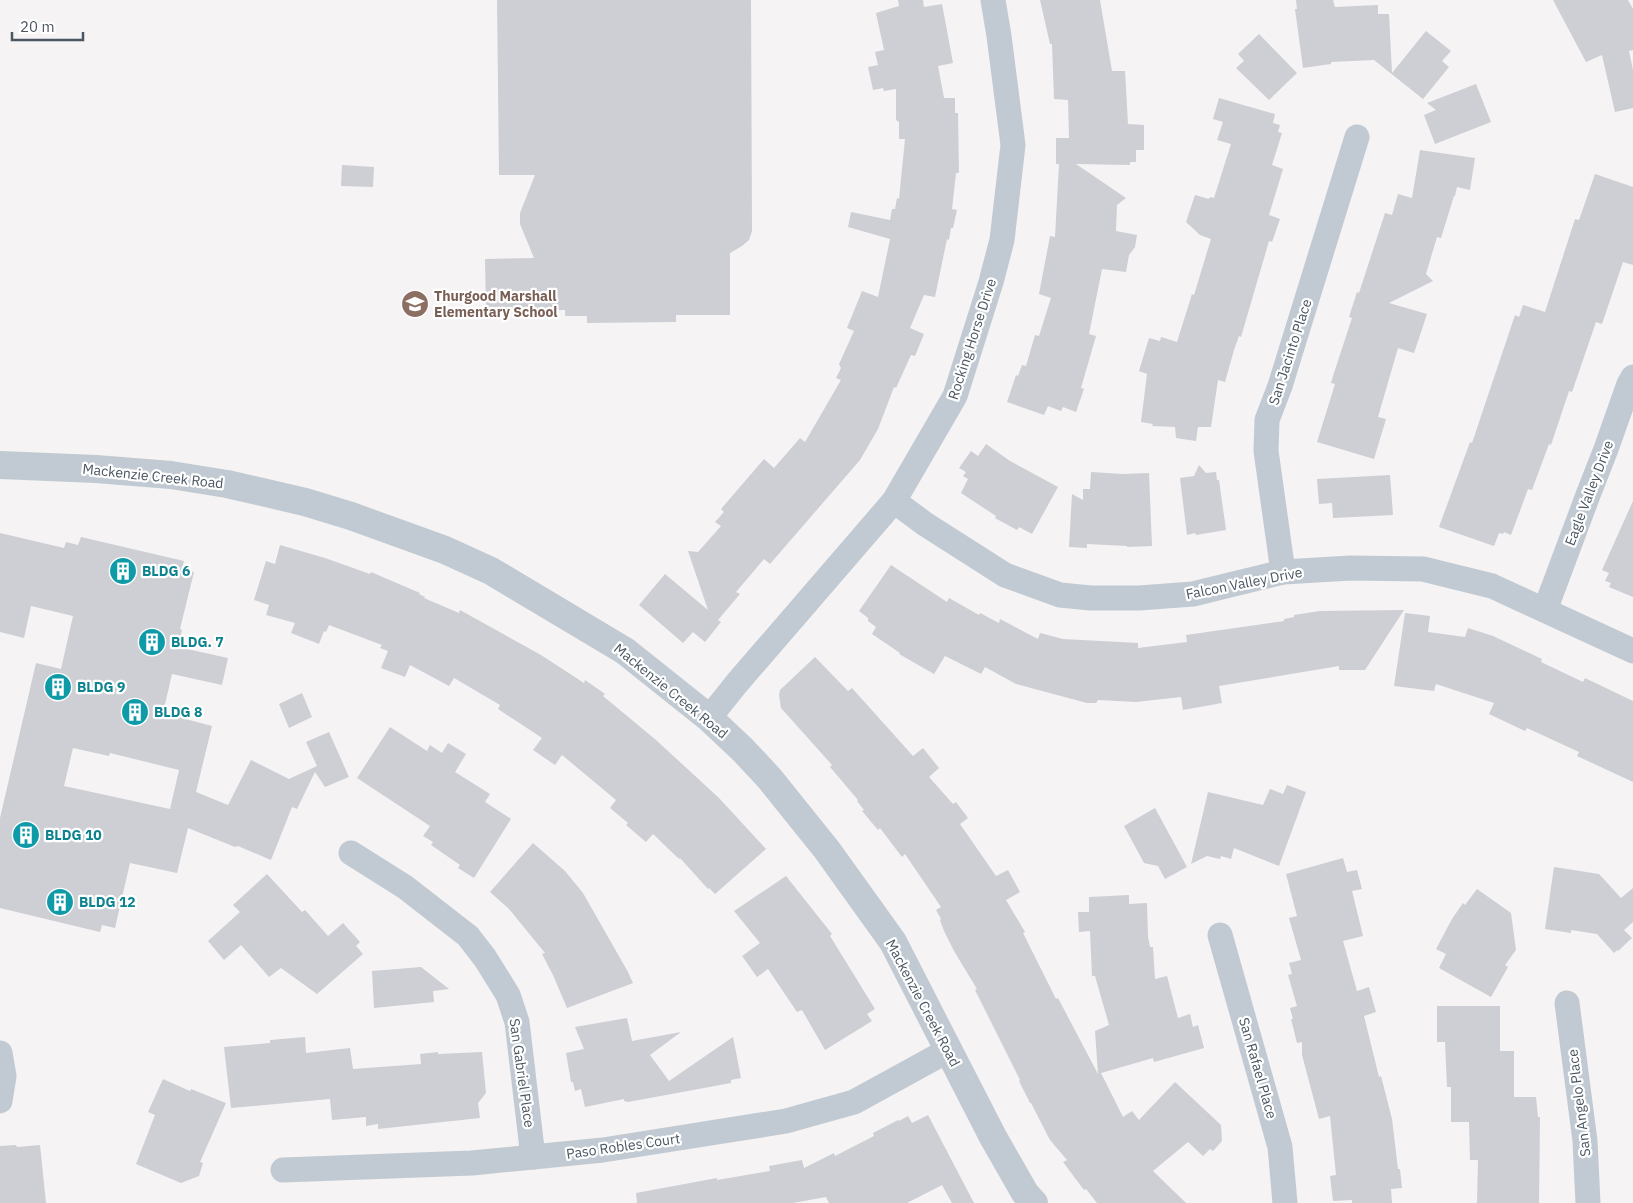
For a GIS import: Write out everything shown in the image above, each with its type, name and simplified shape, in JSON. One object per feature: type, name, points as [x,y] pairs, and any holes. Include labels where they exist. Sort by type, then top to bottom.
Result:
[{"type":"street","name":"Rocking Horse Drive","points":[[709,718],[736,683],[894,501],[955,396],[991,282],[1002,240],[1013,145],[993,0]]},
{"type":"street","name":"San Jacinto Place","points":[[1283,572],[1266,451],[1267,420],[1280,386],[1357,137]]},
{"type":"street","name":"Eagle Valley Drive","points":[[1545,610],[1633,377]]},
{"type":"street","name":"Mackenzie Creek Road","points":[[0,465],[96,469],[171,475],[227,484],[295,499],[351,516],[445,550],[491,572],[625,651],[709,718],[770,779],[827,850],[893,942],[947,1051],[993,1137],[1025,1192],[1034,1203]]},
{"type":"street","name":"Falcon Valley Drive","points":[[894,501],[925,524],[1005,575],[1060,595],[1091,598],[1139,598],[1193,594],[1283,572],[1351,568],[1423,569],[1492,586],[1633,651]]},
{"type":"street","name":"San Gabriel Place","points":[[351,853],[405,887],[468,936],[485,958],[508,995],[517,1022],[532,1157]]},
{"type":"street","name":"San Rafael Place","points":[[1220,935],[1280,1147],[1285,1203]]},
{"type":"street","name":"San Angelo Place","points":[[1567,1003],[1585,1142],[1588,1203]]},
{"type":"street","name":"Paso Robles Court","points":[[283,1170],[472,1163],[603,1150],[786,1121],[854,1102],[947,1051]]},
{"type":"street","points":[[0,1053],[4,1076],[0,1101]]},
{"type":"building","points":[[497,0],[751,0],[752,231],[749,240],[730,253],[730,315],[676,315],[676,322],[587,323],[587,316],[565,316],[565,310],[486,311],[485,259],[534,258],[520,224],[520,213],[535,175],[499,175]]},
{"type":"building","points":[[898,0],[923,0],[924,7],[942,4],[953,63],[938,66],[944,98],[955,98],[955,113],[958,113],[959,173],[956,173],[952,209],[957,210],[953,228],[951,228],[949,240],[947,239],[935,297],[924,295],[910,328],[924,334],[915,356],[911,355],[896,388],[894,387],[878,429],[860,460],[770,564],[764,559],[736,592],[740,594],[718,620],[721,622],[705,642],[693,632],[683,643],[639,605],[665,574],[708,610],[688,551],[698,552],[721,526],[715,522],[724,512],[721,509],[764,459],[774,468],[800,438],[805,442],[841,380],[836,378],[841,368],[839,364],[854,331],[847,328],[862,291],[878,297],[890,239],[848,227],[851,212],[890,220],[892,209],[895,209],[897,198],[899,199],[905,139],[899,139],[899,122],[896,120],[896,89],[884,91],[883,88],[873,90],[868,67],[878,65],[875,52],[884,50],[876,13],[899,6]]},
{"type":"building","points":[[1040,0],[1100,0],[1112,71],[1125,71],[1128,124],[1144,125],[1144,150],[1136,150],[1136,162],[1130,162],[1130,165],[1076,164],[1126,198],[1117,205],[1116,231],[1137,235],[1135,247],[1129,255],[1126,272],[1102,269],[1089,334],[1096,336],[1081,388],[1084,389],[1076,412],[1063,407],[1061,411],[1048,406],[1044,415],[1007,402],[1016,375],[1018,376],[1022,365],[1026,366],[1035,335],[1039,336],[1051,298],[1039,294],[1050,236],[1055,237],[1059,164],[1056,164],[1056,138],[1069,138],[1068,100],[1054,99],[1052,44],[1050,44]]},
{"type":"building","points":[[1296,0],[1333,0],[1335,7],[1378,5],[1378,14],[1389,14],[1392,73],[1426,31],[1451,51],[1442,61],[1449,67],[1423,99],[1374,60],[1331,62],[1331,64],[1303,68],[1295,9],[1297,9]]},
{"type":"building","points":[[1553,0],[1628,0],[1633,9],[1633,50],[1629,51],[1633,70],[1633,108],[1615,112],[1602,55],[1586,62]]},
{"type":"building","points":[[1259,34],[1297,73],[1269,100],[1236,68],[1244,61],[1238,54]]},
{"type":"building","points":[[1476,84],[1491,122],[1435,144],[1424,115],[1436,110],[1427,103]]},
{"type":"building","points":[[1219,98],[1275,114],[1273,123],[1280,125],[1278,132],[1282,133],[1272,165],[1283,169],[1269,215],[1280,219],[1272,242],[1269,241],[1241,337],[1239,336],[1234,350],[1225,382],[1218,380],[1211,427],[1198,427],[1196,441],[1176,438],[1175,427],[1152,426],[1153,424],[1141,422],[1147,374],[1139,371],[1149,338],[1160,341],[1161,337],[1177,342],[1211,239],[1200,235],[1186,222],[1195,195],[1209,199],[1210,197],[1214,198],[1231,144],[1217,140],[1223,122],[1213,119]]},
{"type":"building","points":[[1420,150],[1475,158],[1470,190],[1457,187],[1441,238],[1437,237],[1426,274],[1433,281],[1389,303],[1427,314],[1414,353],[1398,348],[1378,417],[1386,419],[1374,459],[1317,442],[1335,384],[1331,383],[1352,318],[1349,317],[1357,292],[1359,293],[1385,213],[1392,215],[1398,194],[1412,198]]},
{"type":"building","points":[[342,165],[374,167],[373,187],[341,186]]},
{"type":"building","points":[[1595,174],[1633,187],[1633,265],[1623,262],[1602,324],[1596,322],[1572,392],[1569,391],[1551,445],[1549,444],[1532,490],[1528,489],[1511,535],[1504,532],[1503,534],[1499,533],[1494,546],[1439,527],[1470,442],[1472,443],[1515,315],[1519,317],[1523,305],[1545,312],[1575,219],[1579,220]]},
{"type":"building","points":[[986,444],[1010,461],[1058,487],[1032,534],[1019,527],[1017,530],[995,518],[996,516],[961,493],[968,479],[963,476],[966,472],[959,468],[971,451],[978,456]]},
{"type":"building","points":[[1199,465],[1206,473],[1216,472],[1217,480],[1219,480],[1226,530],[1187,535],[1180,478],[1194,476]]},
{"type":"building","points":[[1091,472],[1149,473],[1152,546],[1127,547],[1087,544],[1087,548],[1069,547],[1072,494],[1083,500],[1083,489],[1090,489]]},
{"type":"building","points":[[1390,475],[1393,515],[1333,518],[1332,503],[1319,504],[1317,479]]},
{"type":"building","points":[[1633,501],[1633,597],[1609,587],[1611,583],[1605,581],[1609,573],[1602,570]]},
{"type":"building","points":[[0,533],[64,548],[66,542],[78,545],[81,537],[184,561],[182,569],[194,572],[180,629],[182,630],[178,647],[228,658],[222,685],[172,674],[163,713],[212,726],[196,792],[228,805],[251,760],[289,779],[317,766],[306,742],[329,732],[349,777],[325,787],[315,772],[297,809],[292,807],[271,860],[188,828],[177,873],[130,863],[115,928],[102,925],[100,932],[0,908],[0,818],[36,663],[61,669],[73,616],[31,606],[24,638],[0,632]],"holes":[[[73,748],[109,756],[110,753],[179,770],[170,809],[64,786]]]},
{"type":"building","points":[[280,545],[370,574],[371,572],[420,593],[424,598],[459,613],[460,610],[541,655],[584,683],[585,680],[605,694],[603,696],[656,740],[719,798],[766,849],[715,894],[708,889],[680,858],[653,834],[646,842],[626,825],[628,823],[610,808],[616,800],[562,755],[555,765],[533,750],[542,738],[498,709],[500,705],[454,678],[449,686],[410,665],[405,677],[381,668],[388,651],[380,648],[382,645],[329,625],[326,632],[324,631],[319,644],[291,633],[295,623],[266,615],[269,605],[254,600],[266,561],[275,564]]},
{"type":"building","points":[[891,565],[947,602],[949,598],[979,615],[980,613],[999,623],[1000,619],[1038,639],[1040,633],[1063,639],[1138,643],[1138,648],[1187,642],[1186,635],[1284,621],[1284,619],[1294,617],[1294,615],[1320,611],[1404,610],[1365,670],[1339,670],[1339,666],[1219,686],[1222,703],[1183,710],[1181,697],[1136,702],[1098,700],[1096,703],[1087,703],[1016,684],[985,667],[981,674],[945,656],[934,674],[899,654],[872,634],[876,627],[859,611]]},
{"type":"building","points":[[1405,613],[1430,616],[1428,632],[1465,637],[1468,628],[1493,636],[1542,659],[1541,662],[1583,682],[1585,678],[1633,701],[1633,782],[1577,756],[1579,752],[1527,728],[1525,731],[1489,714],[1494,703],[1436,684],[1434,691],[1394,686]]},
{"type":"building","points":[[815,657],[848,691],[852,688],[913,756],[923,748],[939,768],[929,777],[953,804],[956,802],[968,818],[960,824],[996,876],[1008,870],[1020,892],[1006,900],[1025,932],[1023,933],[1056,999],[1058,998],[1098,1074],[1095,1031],[1109,1025],[1095,976],[1092,976],[1090,931],[1079,932],[1078,912],[1089,912],[1089,897],[1129,895],[1129,904],[1147,903],[1148,937],[1150,947],[1153,947],[1155,979],[1167,976],[1178,1018],[1190,1014],[1193,1027],[1198,1025],[1204,1048],[1154,1062],[1153,1058],[1101,1073],[1123,1117],[1132,1111],[1139,1120],[1175,1082],[1221,1125],[1222,1141],[1213,1151],[1210,1149],[1203,1156],[1188,1142],[1153,1171],[1186,1203],[1097,1203],[1086,1189],[1084,1190],[1063,1162],[1067,1160],[1050,1140],[1030,1103],[975,990],[977,989],[944,931],[936,910],[941,907],[905,854],[902,857],[880,828],[878,830],[862,811],[864,810],[858,800],[830,767],[832,765],[781,708],[780,690]]},
{"type":"building","points":[[302,693],[312,717],[289,728],[279,704]]},
{"type":"building","points":[[390,727],[427,751],[430,745],[442,753],[448,743],[466,754],[455,772],[490,794],[485,802],[511,819],[474,878],[458,868],[460,865],[431,845],[433,842],[423,836],[430,826],[357,778]]},
{"type":"building","points":[[1287,785],[1306,792],[1279,866],[1234,848],[1231,859],[1221,856],[1220,859],[1207,856],[1191,864],[1208,792],[1263,805],[1270,789],[1283,794]]},
{"type":"building","points":[[1155,808],[1187,867],[1165,879],[1158,866],[1144,863],[1124,826]]},
{"type":"building","points":[[533,843],[565,871],[583,893],[633,983],[567,1008],[542,954],[545,953],[509,909],[490,892]]},
{"type":"building","points":[[1343,858],[1347,872],[1357,870],[1362,889],[1352,891],[1363,936],[1343,941],[1357,991],[1369,987],[1376,1012],[1364,1016],[1379,1077],[1381,1076],[1392,1119],[1398,1169],[1400,1169],[1402,1188],[1391,1189],[1392,1203],[1352,1203],[1352,1200],[1333,1201],[1330,1176],[1336,1175],[1330,1116],[1319,1119],[1302,1055],[1302,1042],[1297,1043],[1291,1019],[1293,1019],[1290,1008],[1297,1006],[1288,975],[1292,974],[1289,963],[1301,960],[1289,918],[1297,916],[1286,874]]},
{"type":"building","points":[[1554,867],[1599,874],[1621,898],[1633,888],[1633,922],[1624,930],[1632,938],[1618,951],[1614,953],[1597,934],[1545,929]]},
{"type":"building","points":[[267,874],[302,912],[305,910],[328,936],[343,923],[360,942],[356,946],[363,954],[317,994],[281,968],[269,977],[241,945],[224,960],[208,941],[240,912],[233,905]]},
{"type":"building","points":[[786,876],[832,934],[830,936],[875,1009],[867,1014],[872,1021],[825,1050],[802,1010],[797,1012],[768,969],[757,977],[742,956],[760,943],[734,911]]},
{"type":"building","points":[[1477,889],[1511,913],[1516,950],[1505,965],[1508,967],[1491,997],[1439,968],[1446,954],[1436,949],[1452,919],[1463,903],[1465,905]]},
{"type":"building","points":[[421,967],[449,989],[433,991],[434,1002],[374,1008],[372,971]]},
{"type":"building","points":[[1437,1006],[1500,1006],[1500,1051],[1514,1051],[1514,1097],[1536,1097],[1538,1117],[1540,1117],[1539,1203],[1477,1203],[1478,1160],[1470,1160],[1469,1122],[1451,1122],[1451,1087],[1447,1087],[1445,1042],[1437,1042]]},
{"type":"building","points":[[627,1018],[632,1041],[681,1032],[650,1055],[669,1081],[733,1037],[741,1078],[731,1080],[731,1083],[628,1102],[624,1101],[624,1099],[585,1107],[581,1089],[575,1091],[573,1082],[571,1082],[566,1053],[584,1049],[575,1027]]},
{"type":"building","points":[[305,1037],[306,1053],[350,1048],[353,1069],[421,1064],[420,1054],[482,1052],[486,1093],[478,1103],[480,1118],[378,1129],[378,1124],[366,1126],[366,1117],[332,1120],[330,1099],[231,1108],[224,1047],[270,1043],[270,1040]]},
{"type":"building","points":[[163,1079],[190,1091],[191,1089],[226,1103],[200,1162],[203,1163],[199,1176],[181,1183],[136,1164],[155,1115],[148,1112]]},
{"type":"building","points":[[928,1115],[974,1203],[952,1203],[942,1185],[907,1203],[829,1203],[826,1197],[793,1203],[637,1203],[636,1193],[717,1178],[717,1180],[770,1171],[769,1166],[802,1160],[804,1168],[834,1153],[835,1156],[874,1136],[873,1133],[898,1120],[908,1116],[912,1123]]},
{"type":"building","points":[[16,1145],[17,1147],[40,1145],[46,1203],[0,1203],[0,1146]]},
{"type":"place","name":"Thurgood Marshall Elementary School","points":[[415,304]]},
{"type":"place","name":"BLDG 6","points":[[123,571]]},
{"type":"place","name":"BLDG. 7","points":[[152,642]]},
{"type":"place","name":"BLDG 9","points":[[58,687]]},
{"type":"place","name":"BLDG 8","points":[[135,712]]},
{"type":"place","name":"BLDG 10","points":[[26,835]]},
{"type":"place","name":"BLDG 12","points":[[60,902]]}]
